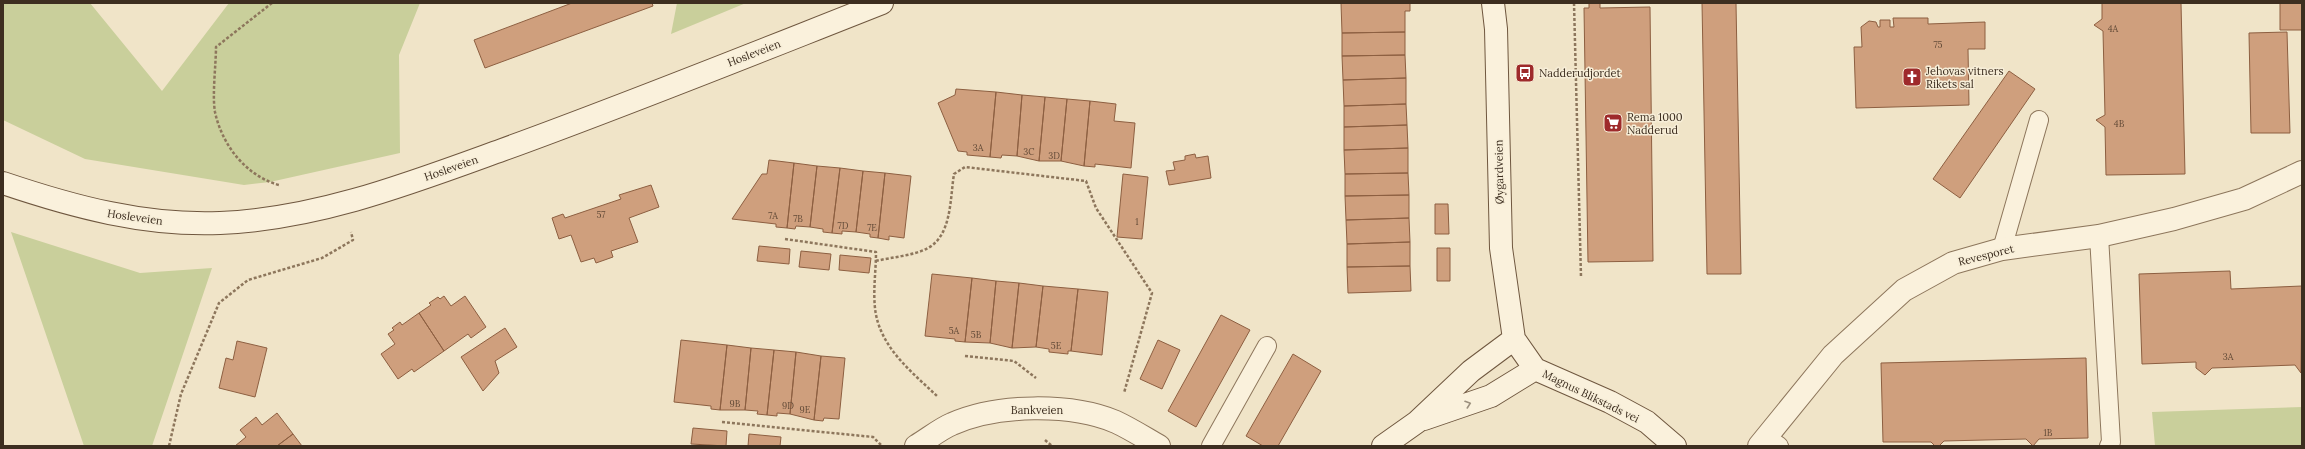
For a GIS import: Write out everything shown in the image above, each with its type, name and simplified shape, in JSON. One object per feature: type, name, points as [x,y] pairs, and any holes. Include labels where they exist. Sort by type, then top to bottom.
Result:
[{"type":"street","name":"Hosleveien","points":[[3,183],[90,210],[142,220],[184,223],[221,223],[264,219],[347,203],[535,138],[882,3]]},
{"type":"street","name":"Øygardveien","points":[[1494,4],[1501,248],[1514,339]]},
{"type":"street","name":"Revesporet","points":[[1769,443],[1833,355],[1904,290],[1953,263],[2002,249],[2098,236],[2174,219],[2244,199],[2302,172]]},
{"type":"street","name":"Magnus Blikstads vei","points":[[1514,339],[1535,369],[1610,402],[1647,422],[1675,446]]},
{"type":"street","points":[[1383,446],[1418,422],[1471,371],[1514,339]]},
{"type":"street","points":[[1418,422],[1490,396],[1535,369]]},
{"type":"street","name":"Bankveien","points":[[916,446],[952,424],[1001,410],[1054,408],[1087,413],[1117,422],[1159,446]]},
{"type":"lane","points":[[2002,249],[2039,120]]},
{"type":"lane","points":[[2098,236],[2111,442],[2109,446]]},
{"type":"lane","points":[[1211,446],[1267,346]]},
{"type":"path","points":[[272,3],[216,47],[215,111],[226,143],[240,161],[270,182],[282,185]]},
{"type":"path","points":[[1574,3],[1581,276]]},
{"type":"path","points":[[876,261],[928,248],[935,242],[947,225],[954,174],[965,168],[1086,181],[1096,208],[1152,293],[1117,422]]},
{"type":"path","points":[[169,446],[181,394],[219,304],[248,280],[322,258],[353,240],[347,203]]},
{"type":"path","points":[[786,239],[876,252],[875,308],[881,330],[895,355],[941,400],[952,424]]},
{"type":"path","points":[[965,356],[1014,361],[1030,372],[1044,387],[1054,408]]},
{"type":"path","points":[[722,422],[873,437],[882,446]]},
{"type":"green space","points":[[3,3],[90,3],[162,91],[229,3],[420,3],[399,55],[400,153],[270,182],[244,185],[85,159],[3,120]]},
{"type":"green space","points":[[677,3],[746,3],[671,34]]},
{"type":"green space","points":[[11,232],[140,273],[212,268],[152,446],[84,446]]},
{"type":"green space","points":[[2302,407],[2302,446],[2155,446],[2152,412]]},
{"type":"building","points":[[572,3],[652,3],[653,6],[485,68],[474,40]]},
{"type":"building","points":[[1341,3],[1410,3],[1410,11],[1405,11],[1405,32],[1342,33]]},
{"type":"building","points":[[1589,3],[1600,3],[1600,8],[1650,7],[1653,261],[1588,262],[1584,8],[1589,8]]},
{"type":"building","points":[[1702,3],[1736,3],[1741,274],[1707,274]]},
{"type":"building","points":[[2102,3],[2181,3],[2185,174],[2106,175],[2105,127],[2096,120],[2105,115],[2103,31],[2094,25],[2102,19]]},
{"type":"building","points":[[2280,3],[2302,3],[2302,30],[2280,30]]},
{"type":"building","name":"Jehovas vitners Rikets sal","points":[[1893,18],[1928,18],[1928,24],[1985,22],[1985,49],[1968,49],[1969,105],[1856,108],[1854,47],[1862,47],[1861,27],[1869,21],[1876,22],[1878,27],[1880,27],[1880,20],[1890,20],[1890,27],[1894,27]]},
{"type":"building","points":[[1405,32],[1405,55],[1342,56],[1342,33]]},
{"type":"building","points":[[2287,32],[2290,133],[2251,133],[2249,33]]},
{"type":"building","points":[[1405,55],[1406,78],[1343,80],[1342,56]]},
{"type":"building","points":[[2009,71],[2035,89],[1960,198],[1933,179]]},
{"type":"building","points":[[1406,78],[1406,104],[1344,106],[1343,80]]},
{"type":"building","points":[[956,89],[996,92],[990,157],[967,155],[967,152],[958,151],[938,103],[955,95]]},
{"type":"building","points":[[996,92],[1022,95],[1017,156],[1002,155],[1001,158],[990,157]]},
{"type":"building","points":[[1022,95],[1045,97],[1039,161],[1017,156]]},
{"type":"building","points":[[1045,97],[1067,99],[1061,161],[1039,161]]},
{"type":"building","points":[[1067,99],[1090,101],[1084,166],[1061,161]]},
{"type":"building","points":[[1090,101],[1116,104],[1114,121],[1135,123],[1131,168],[1095,164],[1095,167],[1084,166]]},
{"type":"building","points":[[1406,104],[1407,125],[1344,127],[1344,106]]},
{"type":"building","points":[[1407,125],[1408,148],[1344,150],[1344,127]]},
{"type":"building","points":[[1408,148],[1408,173],[1345,174],[1344,150]]},
{"type":"building","points":[[1195,154],[1196,158],[1208,156],[1211,178],[1169,185],[1166,171],[1175,170],[1173,162],[1185,160],[1185,156]]},
{"type":"building","points":[[769,160],[794,163],[787,228],[776,227],[776,224],[732,219],[762,174],[767,174]]},
{"type":"building","points":[[794,163],[817,166],[810,227],[796,226],[795,229],[787,228]]},
{"type":"building","points":[[817,166],[840,168],[832,233],[823,232],[823,229],[810,227]]},
{"type":"building","points":[[840,168],[863,171],[856,232],[842,231],[842,234],[832,233]]},
{"type":"building","points":[[863,171],[885,173],[878,238],[870,237],[870,234],[856,232]]},
{"type":"building","points":[[885,173],[911,176],[904,238],[889,236],[889,240],[878,238]]},
{"type":"building","points":[[1408,173],[1409,195],[1345,196],[1345,174]]},
{"type":"building","points":[[1123,174],[1148,177],[1142,239],[1117,237]]},
{"type":"building","points":[[651,185],[659,207],[629,218],[638,242],[611,251],[613,257],[596,263],[594,258],[581,262],[571,235],[559,239],[552,218],[563,214],[565,218],[621,199],[619,195]]},
{"type":"building","points":[[1409,195],[1409,218],[1346,220],[1345,196]]},
{"type":"building","points":[[1435,204],[1448,204],[1449,234],[1435,234]]},
{"type":"building","points":[[1409,218],[1410,242],[1347,244],[1346,220]]},
{"type":"building","points":[[1410,242],[1410,266],[1347,267],[1347,244]]},
{"type":"building","points":[[759,246],[790,249],[789,264],[757,261]]},
{"type":"building","points":[[1437,248],[1450,248],[1450,281],[1437,281]]},
{"type":"building","points":[[801,251],[831,254],[829,270],[799,267]]},
{"type":"building","points":[[840,255],[871,258],[869,273],[839,270]]},
{"type":"building","points":[[1410,266],[1411,291],[1348,293],[1347,267]]},
{"type":"building","points":[[2230,271],[2231,289],[2302,286],[2301,373],[2295,365],[2212,368],[2205,375],[2196,368],[2196,362],[2142,364],[2139,274]]},
{"type":"building","points":[[932,274],[972,278],[965,342],[955,341],[955,339],[925,336]]},
{"type":"building","points":[[972,278],[996,281],[990,343],[965,342]]},
{"type":"building","points":[[996,281],[1019,283],[1012,348],[990,343]]},
{"type":"building","points":[[1019,283],[1043,286],[1036,347],[1012,348]]},
{"type":"building","points":[[1043,286],[1078,289],[1071,351],[1068,351],[1068,354],[1049,352],[1049,349],[1036,347]]},
{"type":"building","points":[[1078,289],[1108,292],[1102,355],[1071,351]]},
{"type":"building","points":[[444,296],[451,306],[465,296],[486,327],[471,338],[468,334],[444,351],[419,313],[431,305],[429,303],[438,297],[440,299]]},
{"type":"building","points":[[419,313],[444,351],[414,372],[412,369],[398,379],[381,354],[395,344],[388,334],[394,330],[392,328],[400,322],[402,325]]},
{"type":"building","points":[[1221,315],[1250,330],[1196,427],[1168,411]]},
{"type":"building","points":[[505,328],[517,347],[495,361],[499,373],[483,391],[461,357]]},
{"type":"building","points":[[681,340],[727,345],[720,410],[711,409],[711,406],[674,402]]},
{"type":"building","points":[[1158,340],[1180,350],[1162,389],[1140,379]]},
{"type":"building","points":[[237,341],[267,348],[255,397],[219,388],[226,358],[233,360]]},
{"type":"building","points":[[727,345],[751,348],[745,410],[720,410]]},
{"type":"building","points":[[751,348],[774,350],[767,415],[757,414],[758,411],[745,410]]},
{"type":"building","points":[[774,350],[796,352],[790,414],[777,413],[777,416],[767,415]]},
{"type":"building","points":[[796,352],[821,356],[814,420],[790,414]]},
{"type":"building","points":[[1293,354],[1321,371],[1278,446],[1263,446],[1246,436]]},
{"type":"building","points":[[821,356],[845,358],[839,419],[824,418],[823,421],[814,420]]},
{"type":"building","points":[[2086,358],[2088,438],[2039,439],[2033,446],[2026,439],[1944,441],[1939,446],[1935,446],[1931,442],[1883,442],[1881,363]]},
{"type":"building","points":[[277,413],[293,434],[277,446],[235,446],[246,437],[240,430],[256,417],[262,425]]},
{"type":"building","points":[[693,428],[727,431],[726,446],[691,444]]},
{"type":"building","points":[[293,434],[302,446],[277,446]]},
{"type":"building","points":[[749,434],[781,437],[780,446],[748,446]]},
{"type":"place","name":"Nadderudjordet","points":[[1525,73]]},
{"type":"place","name":"Jehovas vitners Rikets sal","points":[[1912,77]]},
{"type":"place","name":"Rema 1000 Nadderud","points":[[1613,123]]}]
